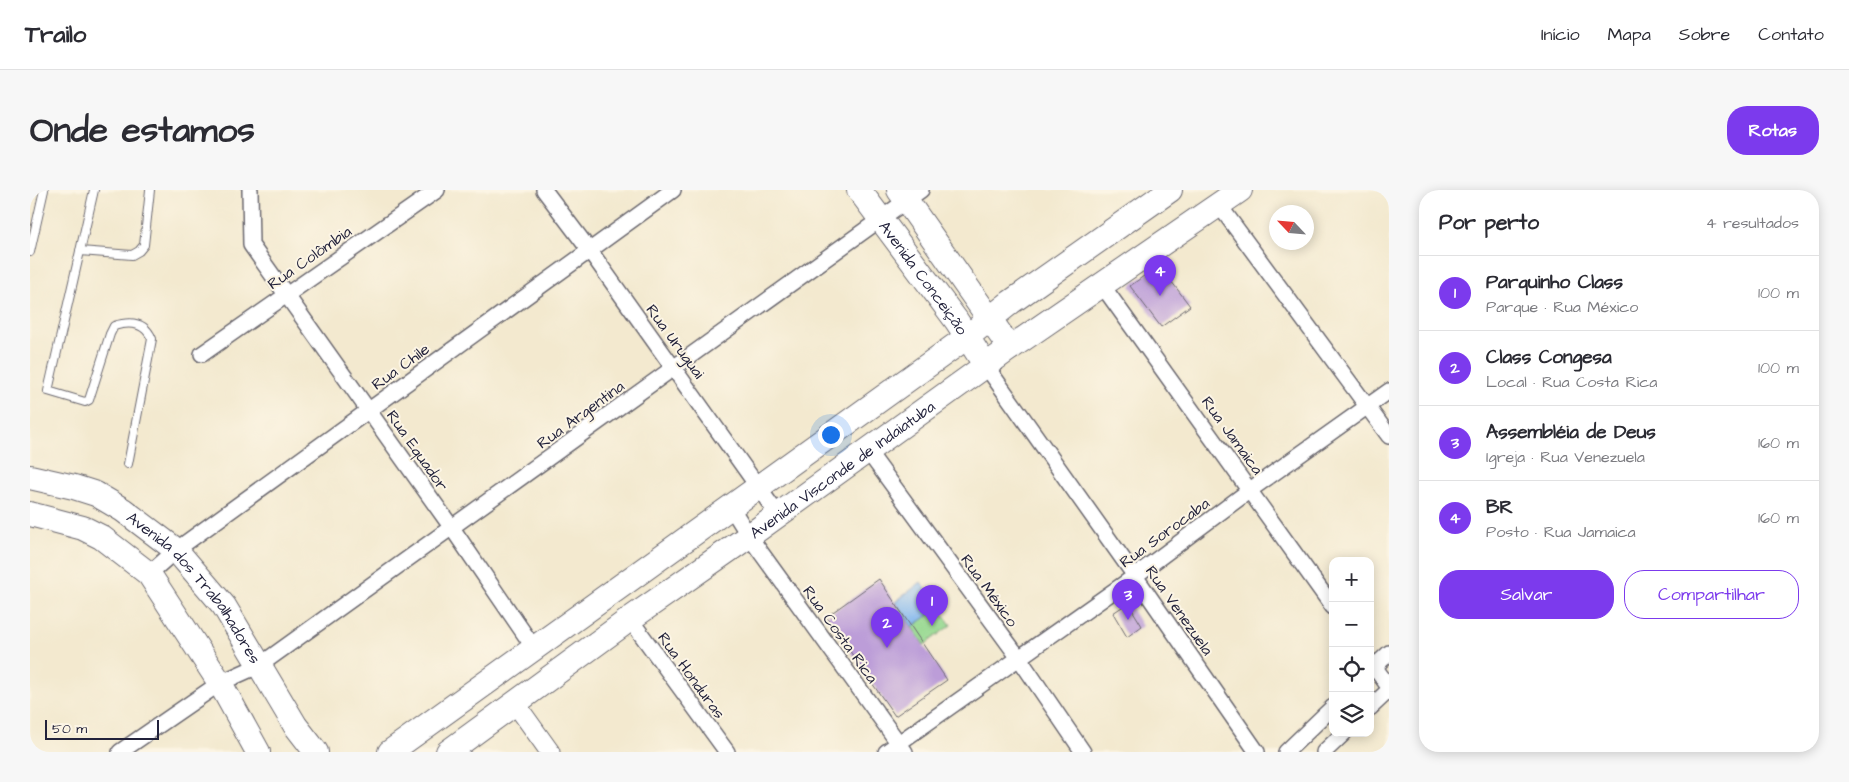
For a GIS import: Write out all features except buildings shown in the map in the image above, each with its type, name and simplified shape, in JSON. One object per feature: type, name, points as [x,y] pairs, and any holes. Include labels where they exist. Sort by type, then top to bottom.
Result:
[{"type":"main road","name":"Avenida Conceição","points":[[859,190],[967,337],[986,366]]},
{"type":"main road","name":"Avenida Visconde de Indaiatuba","points":[[390,752],[967,337],[1011,302],[1170,190]]},
{"type":"main road","name":"Avenida Visconde de Indaiatuba","points":[[448,752],[867,450],[1102,285],[1220,198],[1240,190]]},
{"type":"main road","name":"Avenida Conceição","points":[[909,193],[1010,348]]},
{"type":"main road","name":"Avenida dos Trabalhadores","points":[[30,477],[74,486],[96,494],[123,510],[176,550],[224,606],[295,725],[316,752]]},
{"type":"main road","name":"Avenida dos Trabalhadores","points":[[30,514],[83,528],[101,537],[149,574],[220,683],[258,752]]},
{"type":"street","name":"Rua Equador","points":[[250,190],[251,244],[452,528],[534,648]]},
{"type":"street","name":"Rua Colômbia","points":[[202,354],[437,190]]},
{"type":"street","name":"Rua Uruguai","points":[[544,190],[590,251],[778,514]]},
{"type":"street","name":"Rua Chile","points":[[149,574],[176,550],[673,190]]},
{"type":"street","name":"Rua Argentina","points":[[120,752],[220,683],[260,665],[881,220],[909,193]]},
{"type":"street","points":[[1220,198],[1389,436]]},
{"type":"street","name":"Rua Jamaica","points":[[1102,285],[1329,602]]},
{"type":"street","name":"Rua Venezuela","points":[[986,366],[1257,752]]},
{"type":"street","name":"Rua Sorocaba","points":[[886,752],[902,747],[1018,658],[1135,576],[1250,490],[1389,391]]},
{"type":"street","name":"Rua México","points":[[867,450],[1018,658],[1083,752]]},
{"type":"street","name":"Rua Costa Rica","points":[[731,507],[749,536],[902,747]]},
{"type":"street","name":"Rua Honduras","points":[[630,620],[727,752]]},
{"type":"street","points":[[1374,664],[1389,653]]},
{"type":"street","points":[[1374,669],[1389,689],[1374,704]]},
{"type":"street","points":[[515,703],[550,752]]},
{"type":"street","points":[[1286,752],[1329,711]]},
{"type":"street","points":[[1324,752],[1340,737]]},
{"type":"lane","points":[[30,252],[44,190]]},
{"type":"lane","points":[[94,190],[48,391],[85,402],[89,400],[114,326],[124,323],[144,326],[149,331],[152,339],[128,464]]},
{"type":"lane","points":[[80,251],[132,255],[139,251],[144,245],[150,190]]},
{"type":"green space","points":[[939,608],[951,625],[924,645],[912,627]]},
{"type":"water","points":[[921,582],[939,608],[912,627],[895,602]]},
{"type":"place","name":"BR","points":[[1160,296]]},
{"type":"place","name":"Assembléia de Deus","points":[[1128,620]]},
{"type":"place","name":"Parquinho Class","points":[[932,626]]},
{"type":"place","name":"Class Congesa","points":[[887,648]]}]
